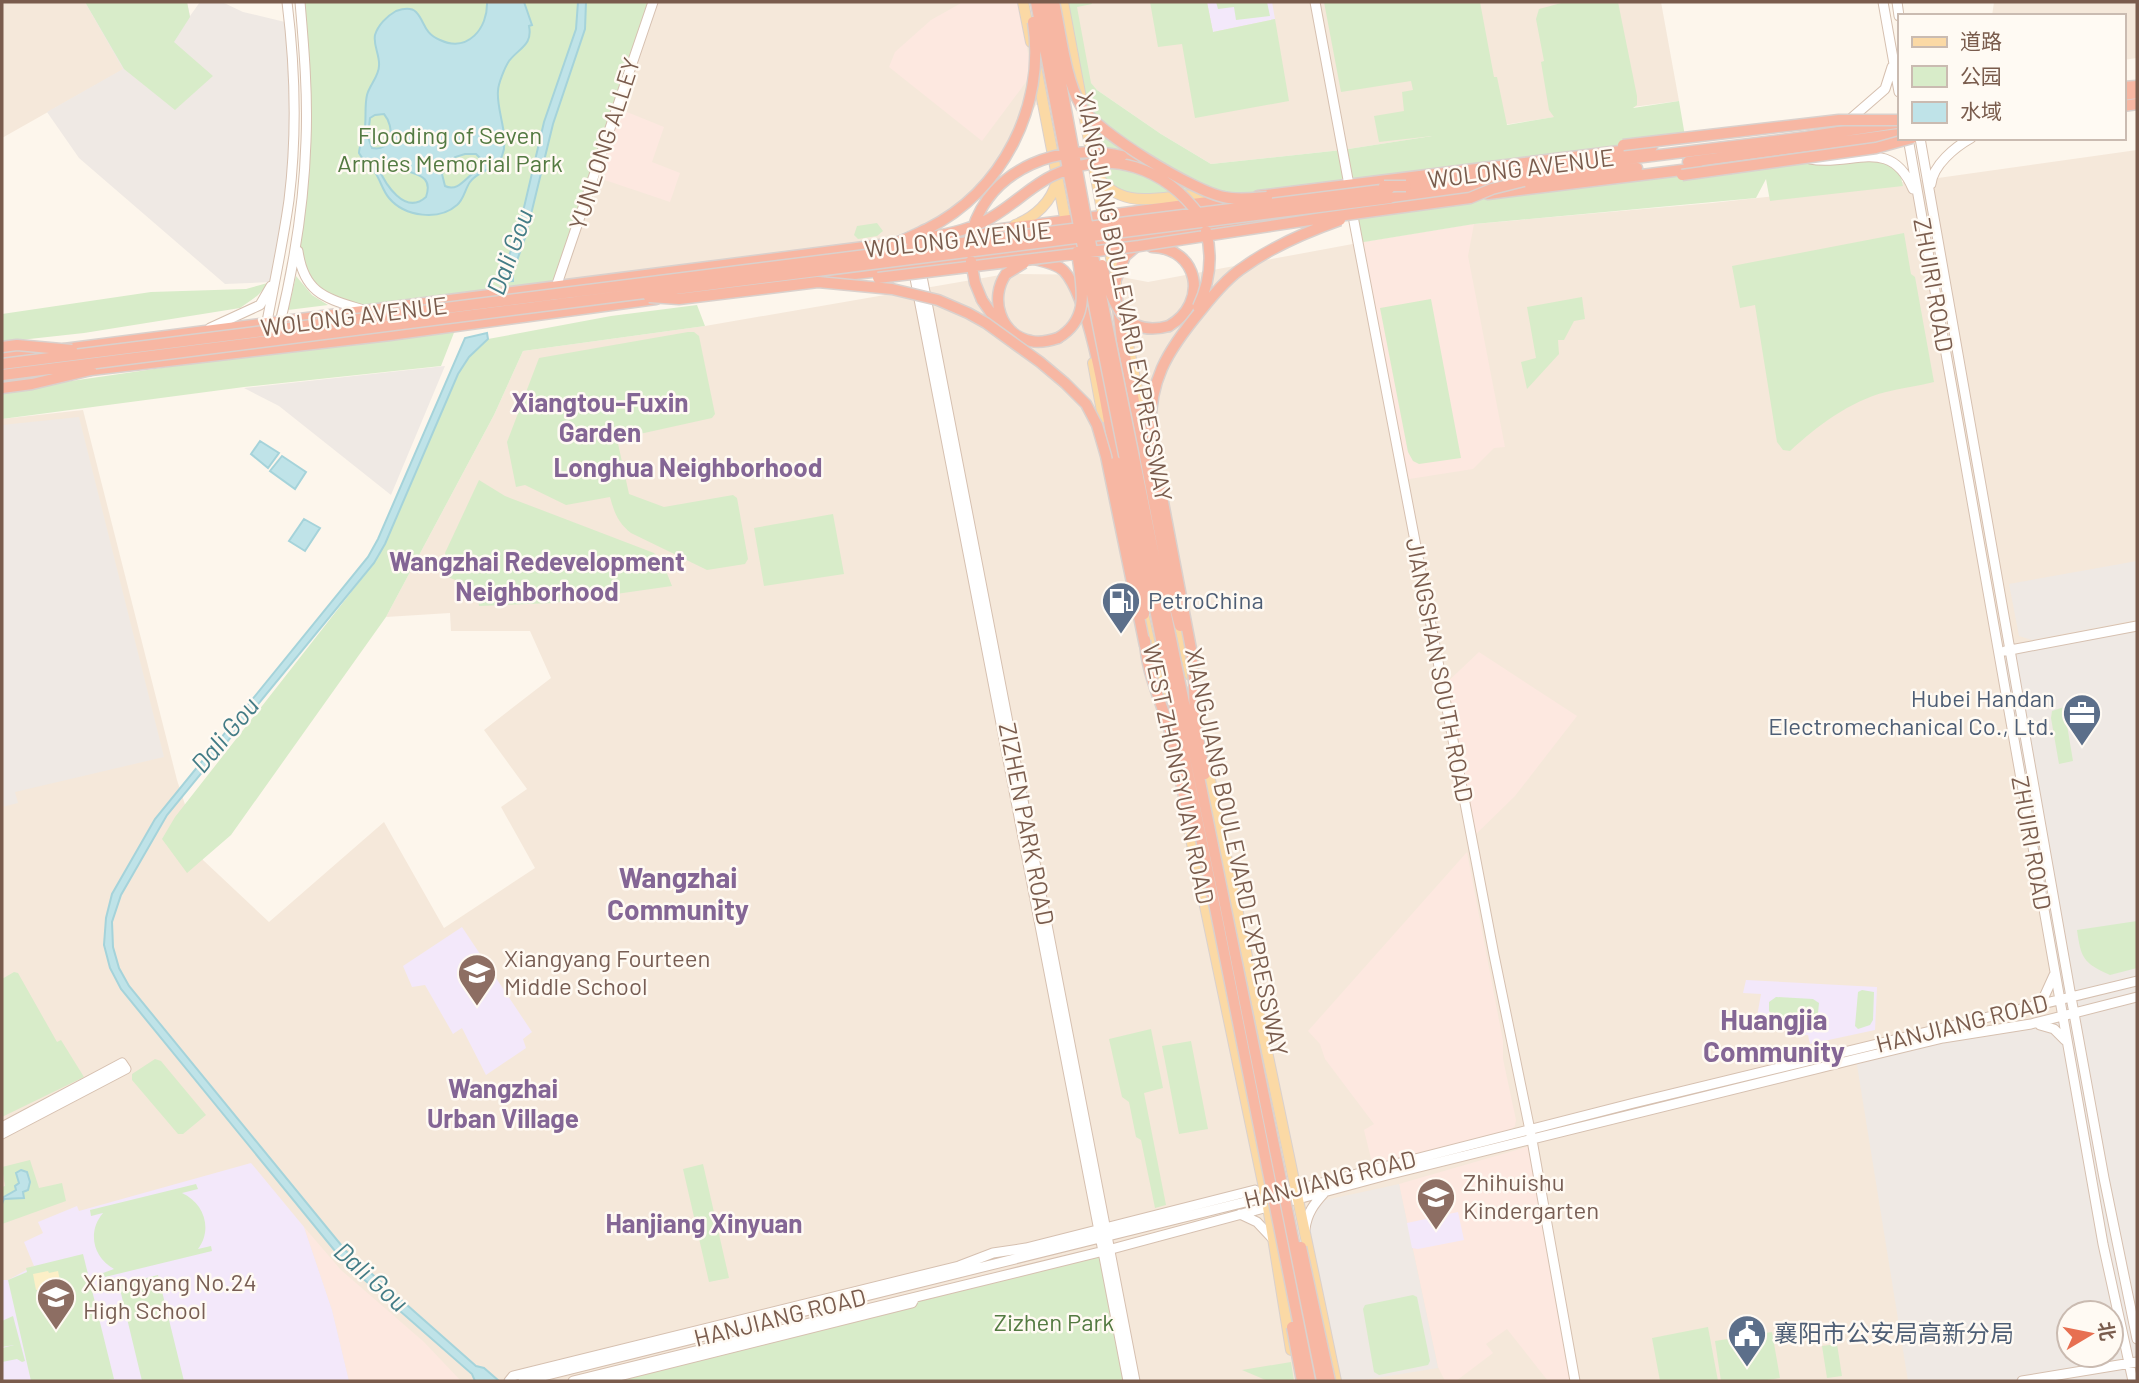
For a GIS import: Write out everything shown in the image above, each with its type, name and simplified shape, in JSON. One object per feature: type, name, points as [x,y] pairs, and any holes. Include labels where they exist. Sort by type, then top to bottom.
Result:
[{"type":"highway","points":[[892,245],[940,223],[960,208],[980,191],[1012,146],[1026,115],[1034,81],[1037,54],[1030,2]]},
{"type":"highway","name":"XIANGJIANG BOULEVARD EXPRESSWAY","points":[[1036,2],[1071,162],[1205,836],[1271,1154],[1322,1381]]},
{"type":"highway","name":"XIANGJIANG BOULEVARD EXPRESSWAY","points":[[1046,2],[1071,162]]},
{"type":"highway","points":[[1055,2],[1072,82],[1082,107],[1101,127],[1120,141],[1188,184]]},
{"type":"highway","name":"WOLONG AVENUE","points":[[2,356],[1102,214],[1846,123],[1898,119]]},
{"type":"highway","points":[[1532,162],[1623,145],[1839,120],[1898,119]]},
{"type":"highway","points":[[2,375],[1406,186],[1806,137],[1898,119]]},
{"type":"highway","points":[[2,364],[614,293],[1524,181],[1898,139]]},
{"type":"highway","name":"WOLONG AVENUE","points":[[2,382],[921,265],[1071,249],[1898,140]]},
{"type":"highway","points":[[1593,181],[1682,174],[1876,148],[1904,140]]},
{"type":"highway","points":[[1205,836],[1186,809],[1172,739],[1155,691],[1109,468],[1097,425],[1086,404],[1003,331],[982,300],[975,284],[970,255],[971,234],[976,215],[998,186],[1025,167],[1051,156],[1081,151],[1101,151],[1122,156],[1226,198],[1362,186],[1406,186]]},
{"type":"highway","points":[[1071,162],[1107,286],[1116,307],[1136,326],[1159,329],[1169,326],[1186,312],[1192,303],[1195,291],[1191,272],[1175,251],[1166,247],[1139,246]]},
{"type":"highway","points":[[1044,257],[1022,264],[1006,274],[1001,281],[997,301],[1003,322],[1012,332],[1034,342],[1046,342],[1068,333],[1076,324],[1083,301],[1071,162]]},
{"type":"highway","points":[[614,293],[678,273],[892,245],[960,231],[1004,211],[1041,183],[1073,168],[1107,163],[1146,170],[1161,177],[1189,200],[1200,216],[1209,243],[1210,268],[1206,290],[1158,374],[1150,406],[1150,422],[1155,463],[1191,649],[1195,722],[1210,803],[1205,836]]},
{"type":"highway","points":[[614,293],[679,299],[1139,246],[1357,212],[1470,198],[1524,181]]},
{"type":"highway","points":[[1182,333],[1214,294],[1241,268],[1275,247],[1357,212]]},
{"type":"highway","points":[[1168,235],[1136,245],[1125,256],[1115,282],[1122,341],[1172,596],[1195,690]]},
{"type":"highway","points":[[921,265],[948,267],[1036,259],[1063,270],[1080,299],[1094,349],[1143,589],[1145,646]]},
{"type":"highway","points":[[818,282],[892,289],[938,300],[986,323],[1040,362]]},
{"type":"highway","points":[[2,347],[17,345],[96,352]]},
{"type":"highway","points":[[2,388],[32,384],[139,358]]},
{"type":"highway","points":[[1271,1154],[1266,1178],[1300,1381]]},
{"type":"highway","points":[[1271,1154],[1285,1175],[1306,1261],[1330,1381]]},
{"type":"highway","name":"XIANGJIANG BOULEVARD EXPRESSWAY","points":[[1271,1154],[1310,1381]]},
{"type":"main road","points":[[262,350],[292,171],[293,104],[287,2]]},
{"type":"main road","points":[[274,349],[296,242],[306,139],[300,2]]},
{"type":"main road","name":"YUNLONG ALLEY","points":[[556,286],[653,2]]},
{"type":"main road","name":"WEST ZHONGYUAN ROAD","points":[[1023,2],[1138,597],[1152,645],[1266,1196],[1300,1381]]},
{"type":"main road","name":"WEST ZHONGYUAN ROAD","points":[[1063,2],[1115,282],[1177,580],[1177,613],[1213,796],[1336,1381]]},
{"type":"main road","points":[[1315,2],[1349,185]]},
{"type":"main road","points":[[1883,2],[1898,86]]},
{"type":"main road","points":[[1846,123],[1885,89],[1893,58]]},
{"type":"main road","name":"ZHUIRI ROAD","points":[[1911,140],[1919,204],[2066,1041],[2103,1244],[2133,1363],[2133,1381]]},
{"type":"main road","name":"ZHUIRI ROAD","points":[[1912,140],[1930,193],[2066,971],[2137,1339]]},
{"type":"main road","points":[[1930,193],[1931,179],[1936,170],[1960,145],[1969,140]]},
{"type":"main road","points":[[1791,155],[1823,161],[1874,155],[1888,159],[1904,172],[1919,204]]},
{"type":"main road","points":[[1094,171],[1104,186],[1124,198],[1151,199],[1205,194],[1243,198]]},
{"type":"main road","points":[[1007,228],[1025,221],[1044,206],[1055,188],[1058,176]]},
{"type":"main road","name":"JIANGSHAN SOUTH ROAD","points":[[1357,212],[1491,943],[1531,1135],[1575,1381]]},
{"type":"main road","points":[[296,242],[300,271],[310,285],[326,298],[363,310]]},
{"type":"main road","points":[[208,329],[260,306],[269,292],[279,261]]},
{"type":"main road","name":"ZIZHEN PARK ROAD","points":[[921,265],[1101,1234],[1135,1381]]},
{"type":"main road","points":[[1998,652],[2137,626]]},
{"type":"main road","points":[[2066,971],[2074,983],[2091,992]]},
{"type":"main road","points":[[2030,1008],[2044,997],[2054,973]]},
{"type":"main road","name":"HANJIANG ROAD","points":[[573,1381],[1105,1251],[1268,1207],[1323,1187],[2137,981]]},
{"type":"main road","name":"HANJIANG ROAD","points":[[1531,1135],[1932,1040],[2031,1024],[2137,997]]},
{"type":"main road","points":[[2078,1037],[2080,1024],[2095,1008]]},
{"type":"main road","points":[[2031,1024],[2046,1025],[2060,1033],[2066,1041]]},
{"type":"main road","points":[[2,1128],[122,1063],[126,1069],[2,1134]]},
{"type":"main road","points":[[1290,1168],[1304,1183],[1323,1187],[1306,1218],[1304,1234]]},
{"type":"main road","points":[[1238,1203],[1250,1198],[1261,1172]]},
{"type":"main road","points":[[510,1380],[513,1376],[547,1367],[959,1266],[993,1253],[1101,1234],[1255,1190]]},
{"type":"main road","name":"HANJIANG ROAD","points":[[523,1381],[1101,1234],[1266,1196],[1295,1195]]},
{"type":"main road","points":[[1240,1214],[1257,1222],[1273,1240]]},
{"type":"main road","name":"ZIZHEN PARK ROAD","points":[[1105,1251],[1128,1381]]},
{"type":"main road","points":[[599,1381],[912,1303],[915,1296]]},
{"type":"main road","points":[[2022,1381],[2133,1363]]},
{"type":"shaded area","points":[[2,2],[85,2],[124,69],[2,138]]},
{"type":"shaded area","points":[[85,2],[187,2],[190,16],[200,2],[222,2],[243,12],[285,22],[290,105],[288,186],[271,282],[225,284],[79,158],[47,112],[123,69]]},
{"type":"shaded area","points":[[653,2],[1661,2],[1679,101],[1342,150],[1211,164],[1097,90],[1075,66],[1080,96],[1036,105],[1007,158],[962,205],[926,224],[881,241],[556,287]]},
{"type":"shaded area","points":[[963,2],[1018,2],[1032,74],[982,141],[889,67],[895,52],[931,20]]},
{"type":"shaded area","points":[[1207,2],[1272,2],[1275,19],[1213,32]]},
{"type":"shaded area","points":[[1994,2],[2137,2],[2137,58],[2125,60],[2125,14],[1992,14]]},
{"type":"shaded area","points":[[617,108],[664,127],[652,162],[680,173],[670,202],[593,176]]},
{"type":"shaded area","points":[[2137,150],[2137,1381],[2,1381],[2,419],[83,410],[177,780],[203,860],[269,922],[384,822],[444,928],[535,868],[501,807],[527,789],[484,730],[551,678],[530,631],[451,631],[450,613],[386,617],[494,415],[523,351],[705,326],[1006,274],[1111,275],[1148,282],[1474,224],[1712,203],[1931,179]]},
{"type":"shaded area","points":[[1474,224],[1468,256],[1505,447],[1494,448],[1473,469],[1403,480],[1358,243]]},
{"type":"shaded area","points":[[445,366],[391,495],[279,406],[244,388]]},
{"type":"shaded area","points":[[79,417],[164,757],[15,792],[18,803],[2,807],[2,425]]},
{"type":"shaded area","points":[[2137,561],[2137,620],[2032,640],[2019,636],[2009,584]]},
{"type":"shaded area","points":[[2137,626],[2137,1362],[2130,1364],[2133,1381],[1908,1381],[1856,1059],[2062,1016],[1998,652]]},
{"type":"shaded area","points":[[1479,652],[1577,716],[1515,796],[1471,839],[1442,687]]},
{"type":"shaded area","points":[[1467,852],[1503,1041],[1503,1059],[1515,1126],[1509,1131],[1373,1167],[1364,1130],[1374,1124],[1325,1059],[1320,1044],[1308,1031]]},
{"type":"shaded area","name":"Xiangyang Fourteen Middle School","points":[[462,927],[532,1032],[523,1039],[526,1048],[486,1075],[462,1028],[453,1034],[425,985],[412,987],[403,966]]},
{"type":"shaded area","points":[[1746,980],[1877,987],[1875,1030],[1810,1044],[1808,1035],[1793,1036],[1791,1024],[1755,1028],[1761,994],[1743,993]]},
{"type":"shaded area","points":[[1530,1146],[1570,1381],[1548,1381],[1507,1329],[1486,1344],[1493,1353],[1456,1381],[1445,1381],[1438,1367],[1399,1184]]},
{"type":"shaded area","points":[[251,1163],[304,1227],[332,1310],[349,1381],[2,1381],[2,1280],[8,1280],[34,1266],[24,1242],[43,1233],[38,1222],[77,1206],[79,1211]]},
{"type":"shaded area","points":[[1399,1184],[1438,1368],[1358,1381],[1338,1381],[1307,1236],[1310,1217],[1321,1201]]},
{"type":"shaded area","name":"Zhihuishu Kindergarten","points":[[1458,1212],[1464,1240],[1412,1248],[1407,1223]]},
{"type":"shaded area","points":[[304,1227],[341,1270],[424,1342],[461,1381],[349,1381],[332,1310]]},
{"type":"green space","points":[[85,2],[187,2],[190,17],[174,42],[213,76],[175,110],[124,69]]},
{"type":"green space","name":"Flooding of Seven Armies Memorial Park","points":[[300,2],[653,2],[556,287],[363,310],[328,294],[309,277],[296,242],[304,176]]},
{"type":"green space","points":[[1063,2],[1092,4],[1077,7],[1091,83],[1097,90],[1211,164],[1342,150],[1432,136],[1379,142],[1374,116],[1404,111],[1402,92],[1413,90],[1411,81],[1341,92],[1324,2],[1480,2],[1494,77],[1497,77],[1507,125],[1554,117],[1549,110],[1541,62],[1544,61],[1536,19],[1539,9],[1565,2],[1618,2],[1637,96],[1637,105],[1633,108],[1679,101],[1686,142],[1243,198],[1124,198],[1094,171]]},
{"type":"green space","points":[[1150,2],[1207,2],[1213,32],[1275,19],[1289,101],[1195,118],[1182,44],[1158,47]]},
{"type":"green space","points":[[1216,2],[1267,2],[1270,16],[1236,20],[1234,7],[1218,9]]},
{"type":"green space","points":[[1877,160],[1898,165],[1903,186],[1770,201],[1766,179],[1756,198],[1474,224],[1358,243],[1352,211],[1805,162],[1836,165]]},
{"type":"green space","points":[[877,223],[883,231],[877,236],[858,239],[854,235],[857,226]]},
{"type":"green space","points":[[1904,233],[1934,382],[1873,396],[1847,408],[1790,451],[1783,450],[1777,442],[1755,305],[1740,308],[1732,266]]},
{"type":"green space","points":[[296,276],[312,295],[328,305],[288,310]]},
{"type":"green space","points":[[271,282],[240,308],[84,333],[2,342],[2,314],[151,292],[246,289]]},
{"type":"green space","points":[[1582,297],[1585,319],[1574,321],[1564,340],[1558,340],[1559,354],[1527,389],[1521,362],[1536,358],[1527,307]]},
{"type":"green space","points":[[1431,299],[1461,458],[1419,464],[1413,461],[1408,452],[1380,308]]},
{"type":"green space","points":[[697,305],[705,326],[523,351],[494,415],[386,617],[231,835],[187,873],[162,839],[175,817],[374,563],[385,544],[458,374],[469,357],[488,339],[611,316]]},
{"type":"green space","points":[[457,325],[441,366],[244,387],[2,419],[2,391]]},
{"type":"green space","points":[[688,332],[699,336],[715,414],[712,418],[617,439],[629,494],[664,507],[733,495],[737,498],[748,559],[745,564],[707,570],[631,533],[617,517],[610,497],[566,505],[525,485],[516,487],[507,442],[539,358]]},
{"type":"green space","points":[[479,480],[505,496],[654,553],[662,561],[672,586],[553,603],[479,606],[477,589],[448,577],[445,553]]},
{"type":"green space","points":[[833,514],[844,574],[764,586],[754,528]]},
{"type":"green space","points":[[2064,707],[2073,761],[2059,764],[2051,718],[2052,711]]},
{"type":"green space","points":[[2137,921],[2137,968],[2110,975],[2094,967],[2085,958],[2077,930]]},
{"type":"green space","points":[[14,972],[18,973],[57,1042],[61,1040],[84,1077],[2,1117],[2,979]]},
{"type":"green space","points":[[1858,992],[1874,992],[1873,1020],[1870,1025],[1858,1029],[1855,1026]]},
{"type":"green space","points":[[1776,997],[1813,999],[1819,1003],[1818,1013],[1811,1018],[1773,1016],[1769,1011],[1769,1002]]},
{"type":"green space","points":[[1151,1029],[1163,1088],[1144,1093],[1166,1205],[1155,1208],[1141,1140],[1136,1137],[1129,1102],[1122,1097],[1109,1039]]},
{"type":"green space","points":[[1191,1041],[1208,1129],[1179,1134],[1162,1046]]},
{"type":"green space","points":[[155,1059],[161,1061],[206,1115],[183,1134],[178,1134],[132,1080],[132,1074]]},
{"type":"green space","points":[[30,1160],[39,1188],[62,1183],[66,1201],[2,1224],[2,1187],[5,1186],[2,1167]]},
{"type":"green space","points":[[703,1164],[729,1278],[709,1282],[683,1169]]},
{"type":"green space","points":[[196,1184],[198,1189],[182,1193],[196,1203],[204,1217],[205,1233],[198,1249],[211,1246],[212,1251],[105,1277],[103,1273],[114,1269],[101,1258],[94,1236],[98,1220],[103,1213],[91,1216],[90,1210]]},
{"type":"green space","name":"Zizhen Park","points":[[1102,1252],[1125,1381],[573,1381]]},
{"type":"green space","name":"Xiangyang No.24 High School","points":[[83,1254],[114,1379],[31,1381],[8,1280],[27,1272],[26,1268]]},
{"type":"green space","points":[[158,1275],[184,1381],[142,1381],[119,1285]]},
{"type":"green space","points":[[1413,1295],[1417,1297],[1430,1361],[1428,1365],[1379,1375],[1374,1372],[1363,1309],[1365,1305]]},
{"type":"green space","points":[[13,1316],[25,1361],[17,1359],[2,1362],[2,1348],[14,1345],[2,1347],[2,1321]]},
{"type":"green space","points":[[1708,1327],[1718,1381],[1660,1381],[1652,1338]]},
{"type":"green space","points":[[1772,1332],[1780,1378],[1721,1381],[1715,1341]]},
{"type":"green space","points":[[1837,1344],[1842,1376],[1827,1378],[1822,1346]]},
{"type":"green space","points":[[1291,1362],[1294,1381],[1268,1381],[1242,1370]]},
{"type":"sand","points":[[58,1271],[61,1285],[36,1290],[33,1274]]},
{"type":"water","points":[[487,2],[524,2],[532,25],[529,26],[527,42],[509,61],[499,84],[498,98],[504,132],[502,156],[496,165],[474,178],[459,203],[450,210],[432,215],[413,213],[389,198],[376,174],[359,153],[365,128],[367,95],[379,70],[376,31],[383,21],[396,11],[409,9],[416,12],[434,37],[450,43],[459,43],[474,36],[484,21]],"holes":[[[384,114],[390,125],[390,137],[384,146],[372,148],[368,137],[370,118]],[[476,154],[480,158],[479,169],[459,185],[450,188],[445,186],[442,174],[455,157]],[[389,162],[421,176],[427,184],[426,197],[411,203],[397,196],[386,182],[378,167],[379,163]]]},
{"type":"water","points":[[578,2],[586,2],[585,29],[553,124],[526,235],[513,272],[513,281],[497,282],[497,276],[506,263],[518,233],[544,122],[576,29]]},
{"type":"water","name":"Dali Gou","points":[[487,333],[488,339],[469,357],[458,374],[385,544],[374,563],[167,815],[121,895],[112,922],[113,947],[119,968],[129,986],[346,1251],[476,1366],[484,1368],[499,1381],[475,1381],[472,1374],[344,1262],[121,989],[110,968],[104,945],[106,918],[112,894],[155,819],[368,557],[465,338]]},
{"type":"water","points":[[260,441],[279,453],[268,468],[251,454]]},
{"type":"water","points":[[282,456],[306,472],[295,489],[270,471]]},
{"type":"water","points":[[304,519],[320,528],[305,551],[289,541]]},
{"type":"water","points":[[21,1170],[27,1172],[30,1182],[28,1190],[23,1192],[24,1198],[4,1199],[2,1204],[2,1198],[16,1190],[15,1186],[19,1183],[16,1173]]},
{"type":"place","name":"PetroChina","points":[[1121,635]]},
{"type":"place","name":"Hubei Handan Electromechanical Co., Ltd.","points":[[2082,747]]},
{"type":"place","name":"Xiangyang Fourteen Middle School","points":[[477,1007]]},
{"type":"place","name":"Zhihuishu Kindergarten","points":[[1436,1231]]},
{"type":"place","name":"Xiangyang No.24 High School","points":[[56,1331]]},
{"type":"place","name":"襄阳市公安局高新分局","points":[[1747,1368]]},
{"type":"district","name":"Xiangtou-Fuxin Garden","points":[[600,418]]},
{"type":"district","name":"Longhua Neighborhood","points":[[688,468]]},
{"type":"district","name":"Wangzhai Redevelopment Neighborhood","points":[[537,577]]},
{"type":"district","name":"Wangzhai Community","points":[[678,894]]},
{"type":"district","name":"Huangjia Community","points":[[1774,1036]]},
{"type":"district","name":"Wangzhai Urban Village","points":[[503,1104]]},
{"type":"district","name":"Hanjiang Xinyuan","points":[[704,1224]]}]
